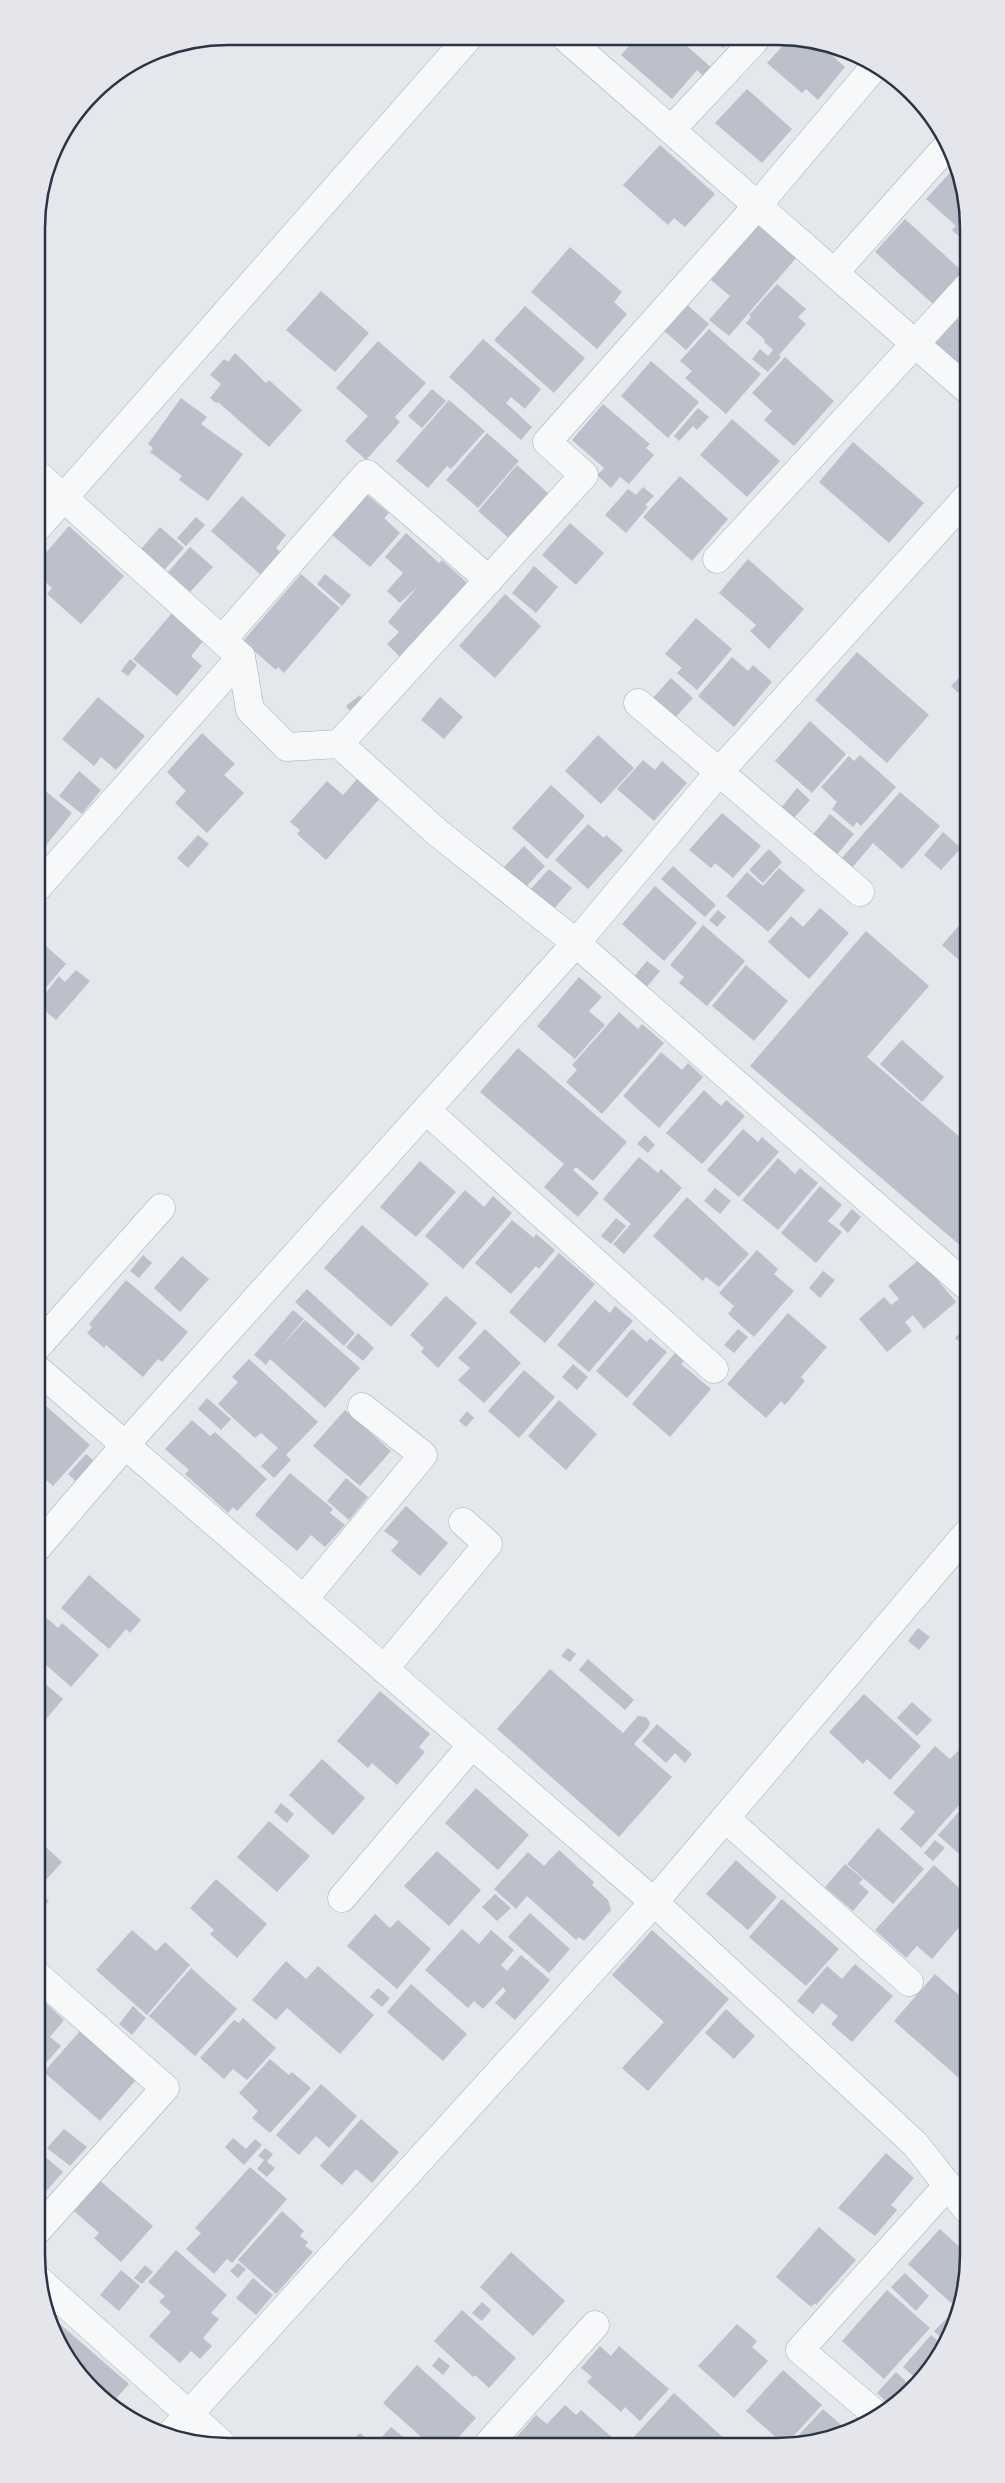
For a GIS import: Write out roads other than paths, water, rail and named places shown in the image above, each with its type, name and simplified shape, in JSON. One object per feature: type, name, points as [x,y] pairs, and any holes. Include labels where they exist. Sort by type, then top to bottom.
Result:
[{"type":"street","points":[[45,518],[462,45]]},
{"type":"street","points":[[574,45],[960,382]]},
{"type":"street","points":[[671,130],[751,45]]},
{"type":"street","points":[[45,481],[232,648],[250,710],[287,747],[340,744],[584,475],[547,442],[757,206],[871,71]]},
{"type":"street","points":[[834,274],[943,151]]},
{"type":"street","points":[[717,559],[960,295]]},
{"type":"street","points":[[45,877],[232,648],[367,474],[489,580]]},
{"type":"street","points":[[45,1538],[126,1444],[576,943],[720,771],[960,505]]},
{"type":"street","points":[[638,703],[860,892]]},
{"type":"street","points":[[340,744],[438,833],[576,943],[960,1281]]},
{"type":"street","points":[[426,1110],[714,1370]]},
{"type":"street","points":[[45,1338],[161,1208]]},
{"type":"street","points":[[45,1376],[654,1902],[915,2144],[960,2201]]},
{"type":"street","points":[[304,1599],[423,1455],[362,1407]]},
{"type":"street","points":[[384,1668],[488,1544],[463,1522]]},
{"type":"street","points":[[174,2430],[654,1902],[960,1541]]},
{"type":"street","points":[[342,1898],[472,1745]]},
{"type":"street","points":[[725,1818],[909,1982]]},
{"type":"street","points":[[45,1982],[165,2088],[45,2222]]},
{"type":"street","points":[[872,2411],[800,2350],[948,2185]]},
{"type":"street","points":[[49,2290],[215,2438]]},
{"type":"street","points":[[494,2438],[596,2325]]}]
